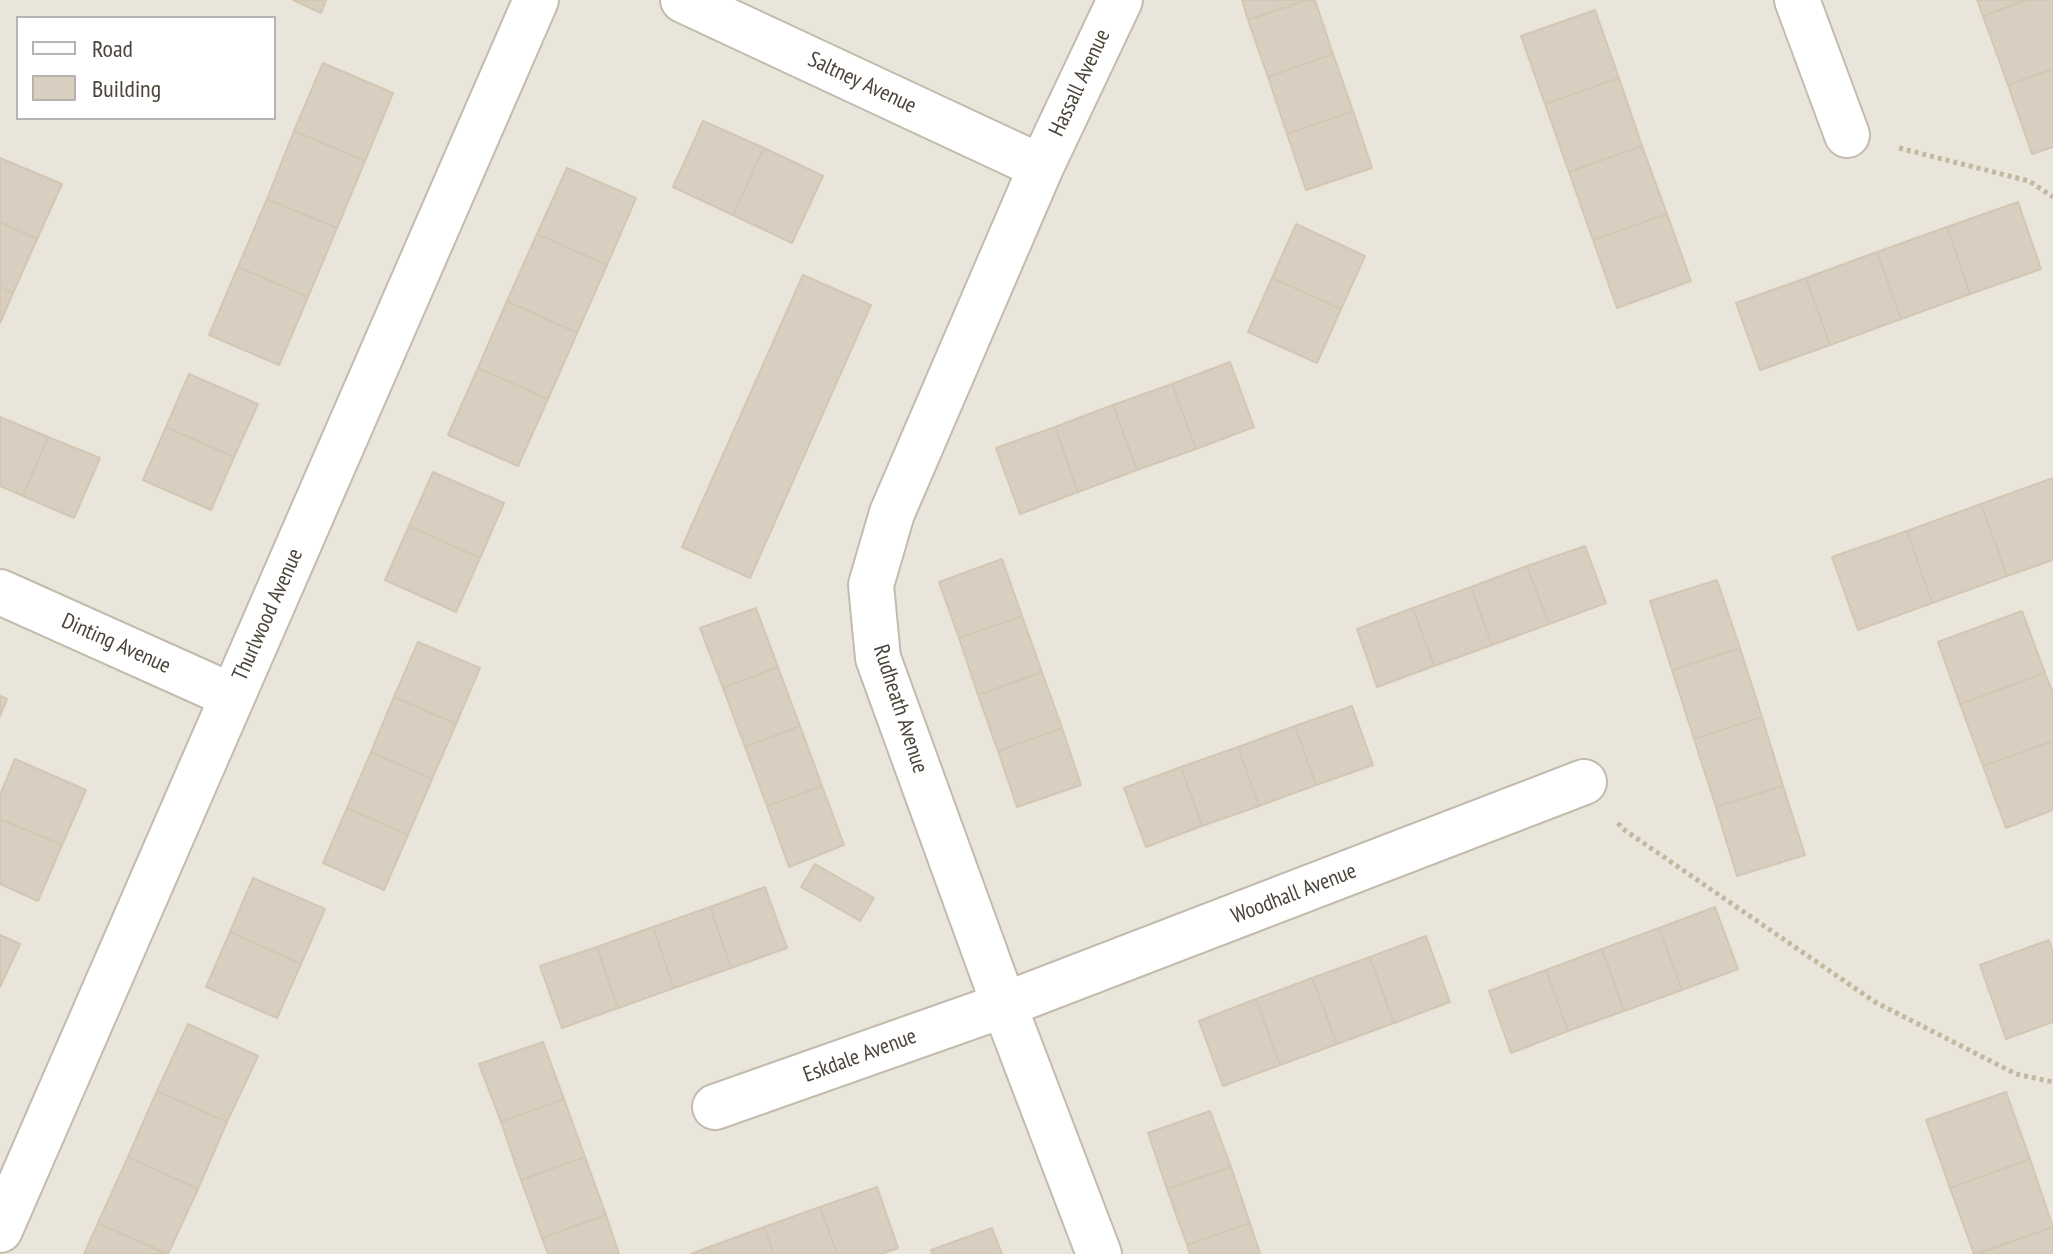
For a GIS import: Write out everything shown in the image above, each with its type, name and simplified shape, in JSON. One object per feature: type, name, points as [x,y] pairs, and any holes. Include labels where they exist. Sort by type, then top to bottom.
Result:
[{"type":"street","name":"Thurlwood Avenue","points":[[0,1230],[536,0]]},
{"type":"street","name":"Saltney Avenue","points":[[683,0],[1041,167]]},
{"type":"street","name":"Hassall Avenue","points":[[1041,167],[1120,0]]},
{"type":"street","points":[[1797,0],[1847,135]]},
{"type":"street","name":"Rudheath Avenue","points":[[1041,167],[892,513],[871,585],[878,658],[1004,1005],[1099,1254]]},
{"type":"street","name":"Dinting Avenue","points":[[0,592],[232,696]]},
{"type":"street","name":"Woodhall Avenue","points":[[1004,1005],[1584,782]]},
{"type":"street","name":"Eskdale Avenue","points":[[715,1107],[1004,1005]]},
{"type":"path","points":[[1847,135],[2029,181],[2053,197]]},
{"type":"path","points":[[1584,782],[1623,829],[1875,1002],[2016,1074],[2053,1082]]},
{"type":"shaded area","points":[[0,0],[2053,0],[2053,1254],[0,1254]]},
{"type":"building","points":[[293,0],[326,0],[321,13]]},
{"type":"building","points":[[1242,0],[1306,0],[1248,20]]},
{"type":"building","points":[[1306,0],[1315,0],[1333,54],[1268,77],[1248,20]]},
{"type":"building","points":[[1977,0],[2027,0],[1983,16]]},
{"type":"building","points":[[2027,0],[2053,0],[2053,69],[2008,85],[1983,16]]},
{"type":"building","points":[[1595,10],[1619,78],[1545,104],[1521,36]]},
{"type":"building","points":[[1333,54],[1353,111],[1287,134],[1268,77]]},
{"type":"building","points":[[323,63],[393,93],[365,161],[294,131]]},
{"type":"building","points":[[2053,69],[2053,147],[2032,154],[2008,85]]},
{"type":"building","points":[[1619,78],[1642,146],[1569,172],[1545,104]]},
{"type":"building","points":[[1353,111],[1372,168],[1306,190],[1287,134]]},
{"type":"building","points":[[703,121],[764,148],[733,215],[673,187]]},
{"type":"building","points":[[294,131],[365,161],[337,228],[267,199]]},
{"type":"building","points":[[1642,146],[1667,214],[1593,240],[1569,172]]},
{"type":"building","points":[[764,148],[823,176],[792,243],[733,215]]},
{"type":"building","points":[[0,158],[62,184],[37,239],[0,222]]},
{"type":"building","points":[[567,168],[636,198],[607,265],[537,234]]},
{"type":"building","points":[[267,199],[337,228],[308,297],[238,267]]},
{"type":"building","points":[[2018,202],[2041,269],[1970,294],[1947,227]]},
{"type":"building","points":[[1667,214],[1691,281],[1617,308],[1593,240]]},
{"type":"building","points":[[0,222],[37,239],[13,293],[0,287]]},
{"type":"building","points":[[1296,224],[1365,256],[1341,309],[1272,278]]},
{"type":"building","points":[[1947,227],[1970,294],[1901,319],[1877,252]]},
{"type":"building","points":[[537,234],[607,265],[577,333],[507,301]]},
{"type":"building","points":[[1877,252],[1901,319],[1830,345],[1806,278]]},
{"type":"building","points":[[238,267],[308,297],[279,365],[209,335]]},
{"type":"building","points":[[803,275],[871,305],[750,578],[682,547]]},
{"type":"building","points":[[1272,278],[1341,309],[1317,363],[1248,332]]},
{"type":"building","points":[[1806,278],[1830,345],[1760,370],[1736,303]]},
{"type":"building","points":[[0,287],[13,293],[0,323]]},
{"type":"building","points":[[507,301],[577,333],[548,399],[478,368]]},
{"type":"building","points":[[1230,362],[1254,427],[1196,449],[1172,384]]},
{"type":"building","points":[[478,368],[548,399],[518,466],[448,435]]},
{"type":"building","points":[[189,374],[258,404],[234,457],[166,427]]},
{"type":"building","points":[[1172,384],[1196,449],[1137,470],[1113,405]]},
{"type":"building","points":[[1113,405],[1137,470],[1078,492],[1055,427]]},
{"type":"building","points":[[0,417],[48,437],[23,496],[0,486]]},
{"type":"building","points":[[166,427],[234,457],[211,510],[143,480]]},
{"type":"building","points":[[1055,427],[1078,492],[1020,514],[996,448]]},
{"type":"building","points":[[48,437],[100,458],[74,518],[23,496]]},
{"type":"building","points":[[433,472],[504,503],[480,558],[409,526]]},
{"type":"building","points":[[2053,478],[2053,560],[2007,576],[1981,504]]},
{"type":"building","points":[[1981,504],[2007,576],[1932,603],[1907,531]]},
{"type":"building","points":[[409,526],[480,558],[456,612],[385,580]]},
{"type":"building","points":[[1907,531],[1932,603],[1858,630],[1832,557]]},
{"type":"building","points":[[1585,546],[1606,603],[1549,624],[1527,566]]},
{"type":"building","points":[[1002,559],[1022,616],[959,638],[939,582]]},
{"type":"building","points":[[1527,566],[1549,624],[1492,645],[1471,587]]},
{"type":"building","points":[[1717,580],[1740,648],[1672,670],[1650,601]]},
{"type":"building","points":[[1471,587],[1492,645],[1434,666],[1413,608]]},
{"type":"building","points":[[756,608],[778,667],[723,688],[700,628]]},
{"type":"building","points":[[1413,608],[1434,666],[1377,687],[1357,629]]},
{"type":"building","points":[[2022,611],[2045,673],[1960,704],[1938,642]]},
{"type":"building","points":[[1022,616],[1042,672],[978,695],[959,638]]},
{"type":"building","points":[[418,642],[480,668],[456,724],[394,697]]},
{"type":"building","points":[[1740,648],[1762,717],[1694,739],[1672,670]]},
{"type":"building","points":[[778,667],[800,726],[745,747],[723,688]]},
{"type":"building","points":[[1042,672],[1062,728],[998,751],[978,695]]},
{"type":"building","points":[[2045,673],[2053,693],[2053,741],[1983,766],[1960,704]]},
{"type":"building","points":[[0,696],[7,699],[0,716]]},
{"type":"building","points":[[394,697],[456,724],[432,779],[371,752]]},
{"type":"building","points":[[1352,706],[1373,765],[1316,785],[1295,726]]},
{"type":"building","points":[[1762,717],[1783,786],[1716,807],[1694,739]]},
{"type":"building","points":[[800,726],[822,786],[767,806],[745,747]]},
{"type":"building","points":[[1295,726],[1316,785],[1259,806],[1238,747]]},
{"type":"building","points":[[1062,728],[1081,785],[1017,807],[998,751]]},
{"type":"building","points":[[2053,741],[2053,810],[2006,828],[1983,766]]},
{"type":"building","points":[[1238,747],[1259,806],[1202,826],[1181,767]]},
{"type":"building","points":[[371,752],[432,779],[408,835],[347,808]]},
{"type":"building","points":[[15,759],[86,790],[62,845],[0,819],[0,795]]},
{"type":"building","points":[[1181,767],[1202,826],[1146,847],[1124,788]]},
{"type":"building","points":[[822,786],[844,845],[789,867],[767,806]]},
{"type":"building","points":[[1783,786],[1805,855],[1737,876],[1716,807]]},
{"type":"building","points":[[347,808],[408,835],[384,890],[323,863]]},
{"type":"building","points":[[0,819],[62,845],[38,901],[0,884]]},
{"type":"building","points":[[815,864],[874,898],[860,921],[801,887]]},
{"type":"building","points":[[253,878],[325,909],[301,964],[230,932]]},
{"type":"building","points":[[765,887],[787,948],[731,968],[710,907]]},
{"type":"building","points":[[710,907],[731,968],[674,988],[653,927]]},
{"type":"building","points":[[1715,907],[1738,969],[1682,990],[1659,928]]},
{"type":"building","points":[[653,927],[674,988],[618,1008],[597,947]]},
{"type":"building","points":[[1659,928],[1682,990],[1624,1011],[1602,949]]},
{"type":"building","points":[[230,932],[301,964],[277,1018],[206,987]]},
{"type":"building","points":[[0,935],[20,944],[0,987]]},
{"type":"building","points":[[1426,936],[1450,1002],[1394,1023],[1370,957]]},
{"type":"building","points":[[2049,940],[2053,952],[2053,1022],[2006,1039],[1980,965]]},
{"type":"building","points":[[597,947],[618,1008],[562,1028],[540,966]]},
{"type":"building","points":[[1602,949],[1624,1011],[1568,1031],[1546,970]]},
{"type":"building","points":[[1370,957],[1394,1023],[1337,1044],[1312,978]]},
{"type":"building","points":[[1546,970],[1568,1031],[1511,1053],[1489,991]]},
{"type":"building","points":[[1312,978],[1337,1044],[1280,1065],[1256,999]]},
{"type":"building","points":[[1256,999],[1280,1065],[1223,1086],[1199,1021]]},
{"type":"building","points":[[188,1024],[258,1056],[227,1122],[157,1091]]},
{"type":"building","points":[[543,1042],[564,1099],[501,1122],[479,1064]]},
{"type":"building","points":[[157,1091],[227,1122],[198,1189],[128,1157]]},
{"type":"building","points":[[2006,1092],[2030,1159],[1950,1188],[1926,1120]]},
{"type":"building","points":[[564,1099],[585,1157],[521,1180],[501,1122]]},
{"type":"building","points":[[1210,1111],[1231,1167],[1167,1189],[1148,1133]]},
{"type":"building","points":[[128,1157],[198,1189],[168,1254],[98,1223]]},
{"type":"building","points":[[585,1157],[606,1215],[542,1238],[521,1180]]},
{"type":"building","points":[[2030,1159],[2053,1227],[1974,1254],[1950,1188]]},
{"type":"building","points":[[1231,1167],[1250,1223],[1187,1245],[1167,1189]]},
{"type":"building","points":[[877,1187],[898,1248],[881,1254],[837,1254],[820,1207]]},
{"type":"building","points":[[820,1207],[837,1254],[774,1254],[764,1227]]},
{"type":"building","points":[[606,1215],[619,1254],[548,1254],[542,1238]]},
{"type":"building","points":[[98,1223],[166,1254],[84,1254]]},
{"type":"building","points":[[1250,1223],[1260,1254],[1190,1254],[1187,1245]]},
{"type":"building","points":[[764,1227],[774,1254],[711,1254],[709,1247]]},
{"type":"building","points":[[2053,1227],[2053,1254],[1978,1254]]},
{"type":"building","points":[[992,1228],[1002,1254],[932,1254],[931,1250]]},
{"type":"building","points":[[709,1247],[711,1254],[691,1254]]}]
